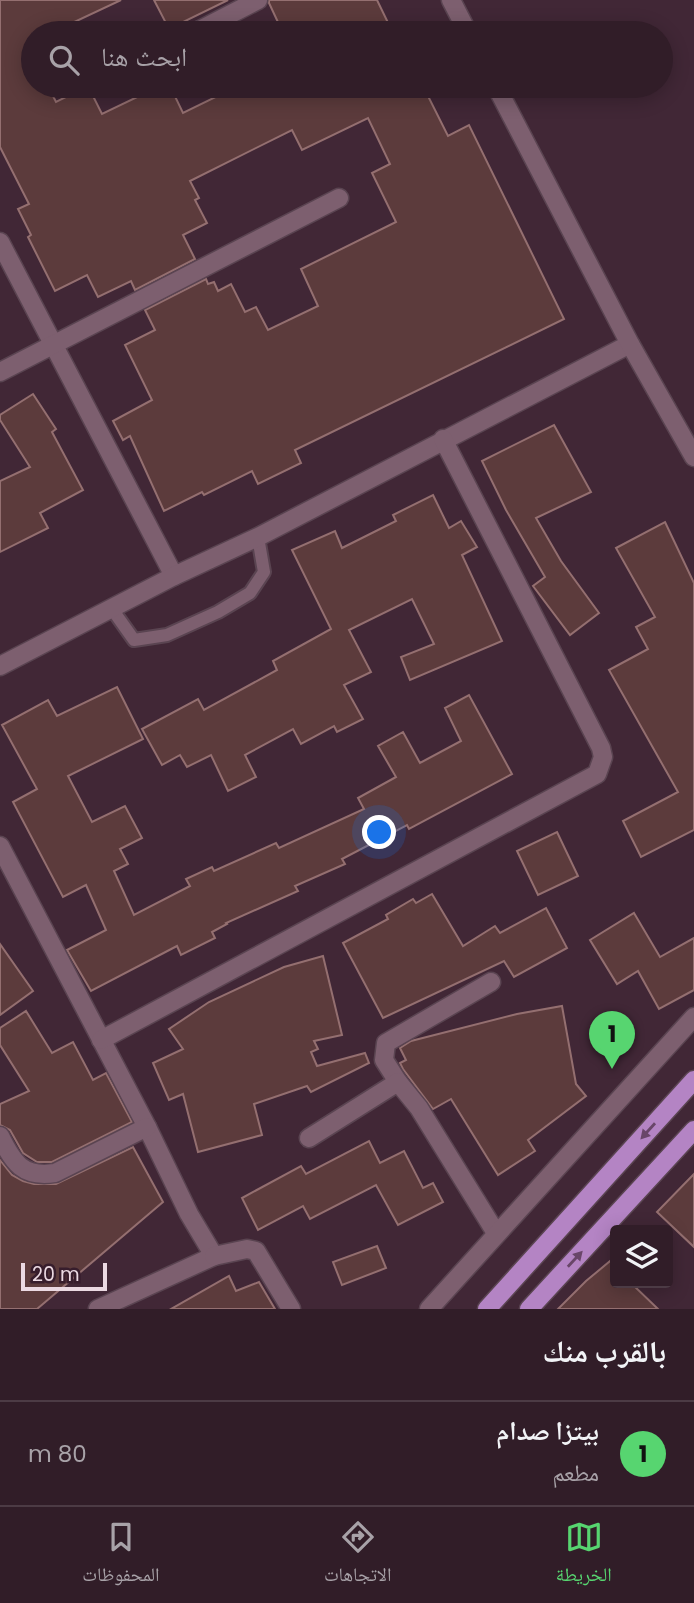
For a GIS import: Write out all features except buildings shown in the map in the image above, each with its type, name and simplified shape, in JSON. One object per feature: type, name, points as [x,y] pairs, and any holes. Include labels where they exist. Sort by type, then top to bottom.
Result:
[{"type":"main road","points":[[487,1309],[694,1080]]},
{"type":"main road","points":[[529,1309],[694,1130]]},
{"type":"street","points":[[217,21],[258,0]]},
{"type":"street","points":[[451,0],[462,21]]},
{"type":"street","points":[[502,98],[630,344],[694,457]]},
{"type":"street","points":[[0,372],[339,198]]},
{"type":"street","points":[[0,242],[174,576]]},
{"type":"street","points":[[0,666],[174,576],[258,537],[630,344]]},
{"type":"street","points":[[102,1040],[597,775],[603,757],[601,748],[443,439]]},
{"type":"street","points":[[0,848],[147,1127],[189,1214],[214,1256]]},
{"type":"street","points":[[491,982],[386,1043],[384,1060],[419,1108],[496,1233]]},
{"type":"street","points":[[429,1309],[694,1017]]},
{"type":"street","points":[[309,1138],[398,1082]]},
{"type":"street","points":[[0,1136],[15,1163],[26,1170],[43,1175],[55,1173],[147,1127]]},
{"type":"street","points":[[98,1309],[214,1256],[247,1248],[256,1251],[291,1309]]},
{"type":"lane","points":[[112,609],[134,640],[167,635],[218,612],[250,593],[264,572],[258,537]]},
{"type":"place","name":"بيتزا صدام","points":[[612,1069]]}]
